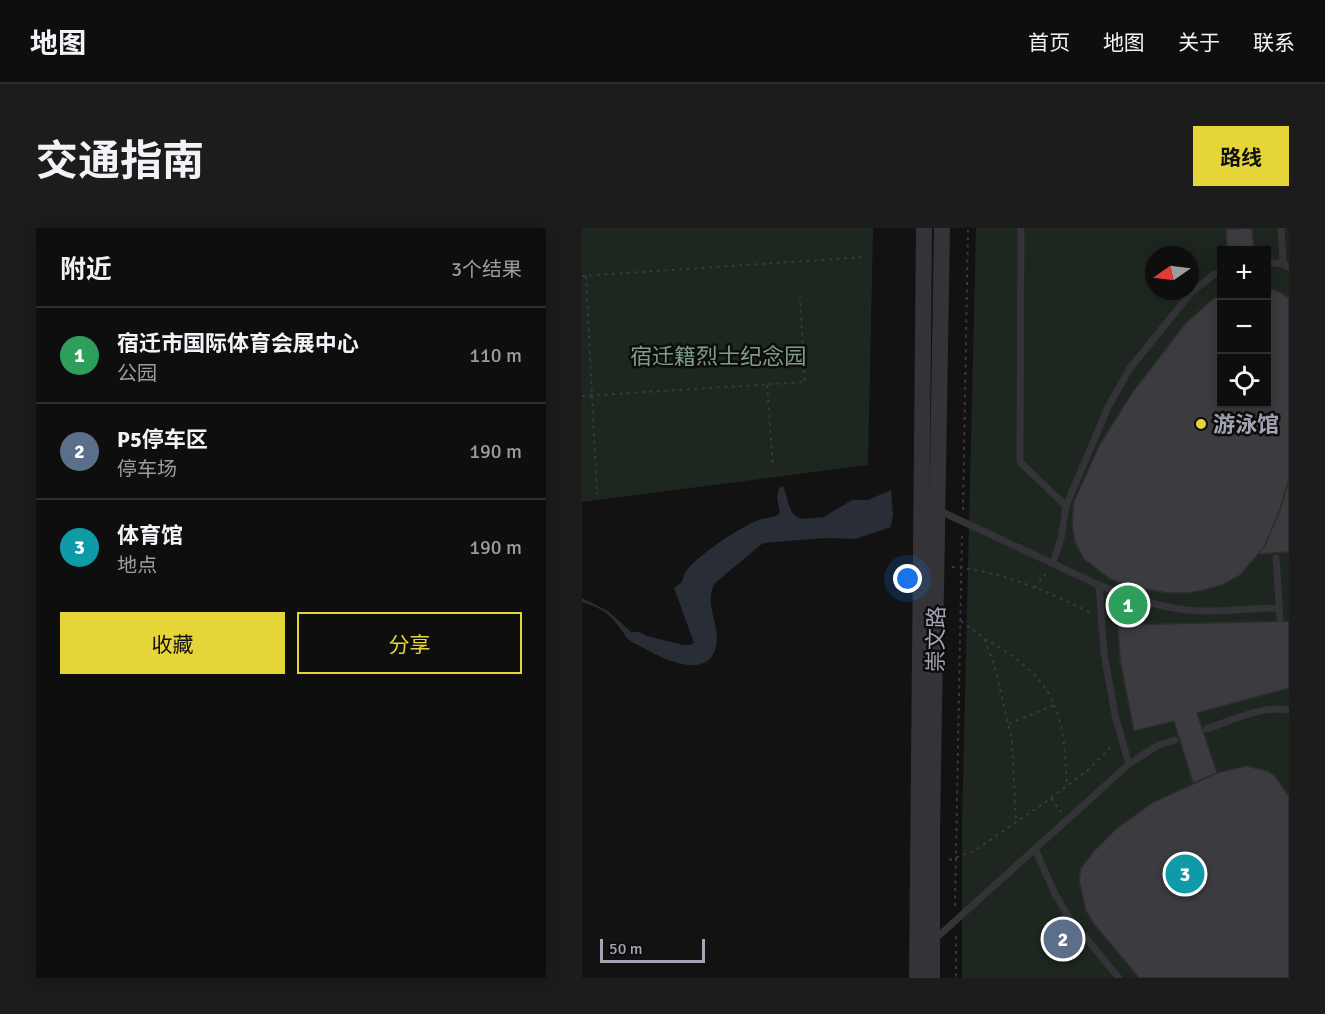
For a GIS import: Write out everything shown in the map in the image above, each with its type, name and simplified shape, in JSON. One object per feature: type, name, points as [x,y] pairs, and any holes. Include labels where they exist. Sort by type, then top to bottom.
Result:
[{"type":"street","name":"崇文路","points":[[917,978],[924,228]]},
{"type":"street","name":"崇文路","points":[[932,978],[942,228]]},
{"type":"lane","points":[[1021,228],[1020,462],[1066,506]]},
{"type":"lane","points":[[1271,263],[1286,266],[1281,228]]},
{"type":"lane","points":[[1053,563],[1061,539],[1066,506],[1108,407],[1130,368],[1191,293],[1217,273]]},
{"type":"lane","points":[[938,509],[1128,598],[1161,606],[1198,611],[1279,608]]},
{"type":"lane","points":[[1276,558],[1280,619]]},
{"type":"lane","points":[[1099,585],[1104,653],[1114,715],[1129,764]]},
{"type":"lane","points":[[1206,729],[1254,713],[1274,709],[1289,710]]},
{"type":"lane","points":[[932,941],[1129,764],[1158,745],[1174,740]]},
{"type":"lane","points":[[1035,849],[1055,894],[1070,919],[1119,978]]},
{"type":"path","points":[[956,978],[955,920],[968,228]]},
{"type":"path","points":[[582,276],[867,257]]},
{"type":"path","points":[[586,276],[597,495]]},
{"type":"path","points":[[582,396],[805,382],[800,297]]},
{"type":"path","points":[[767,385],[772,467]]},
{"type":"path","points":[[1035,588],[1053,563]]},
{"type":"path","points":[[937,566],[995,574],[1055,595],[1101,618]]},
{"type":"path","points":[[961,621],[1010,653],[1033,675],[1052,699],[1063,740],[1067,786]]},
{"type":"path","points":[[984,638],[994,664],[1012,740],[1016,822]]},
{"type":"path","points":[[1009,724],[1054,705]]},
{"type":"path","points":[[932,866],[974,851],[1087,771],[1121,737]]},
{"type":"path","points":[[1051,797],[1066,820]]},
{"type":"green space","name":"宿迁籍烈士纪念园","points":[[582,228],[873,228],[868,465],[582,502]]},
{"type":"green space","points":[[976,228],[1289,228],[1289,978],[962,978],[962,824]]},
{"type":"shaded area","points":[[783,486],[793,514],[801,519],[824,517],[852,500],[868,500],[891,490],[893,514],[891,527],[855,539],[825,538],[763,543],[715,583],[711,608],[717,641],[710,659],[703,664],[673,662],[654,654],[629,640],[607,614],[582,602],[582,598],[608,611],[631,632],[639,632],[683,645],[694,643],[674,588],[682,582],[690,566],[720,542],[754,522],[774,517],[780,513],[777,498],[779,488]]},
{"type":"building","points":[[1252,228],[1254,246],[1227,246],[1226,229]]},
{"type":"building","name":"游泳馆","points":[[1271,289],[1289,298],[1289,479],[1279,513],[1264,547],[1239,576],[1222,585],[1188,593],[1168,593],[1129,586],[1110,579],[1084,559],[1075,542],[1072,525],[1074,501],[1100,444],[1132,393],[1185,324],[1217,297],[1217,408],[1271,408]]},
{"type":"building","points":[[1289,479],[1289,552],[1258,554],[1264,547],[1279,513]]},
{"type":"building","points":[[1289,621],[1289,688],[1197,713],[1217,773],[1193,783],[1174,721],[1134,731],[1120,660],[1118,625]]},
{"type":"building","points":[[1246,766],[1268,771],[1276,777],[1289,797],[1289,978],[1139,978],[1086,911],[1079,880],[1081,868],[1116,829],[1152,803],[1217,773]]},
{"type":"place","name":"游泳馆","points":[[1201,424]]},
{"type":"place","name":"宿迁市国际体育会展中心","points":[[1128,605]]},
{"type":"place","name":"体育馆","points":[[1185,874]]},
{"type":"place","name":"P5停车区","points":[[1063,939]]}]
